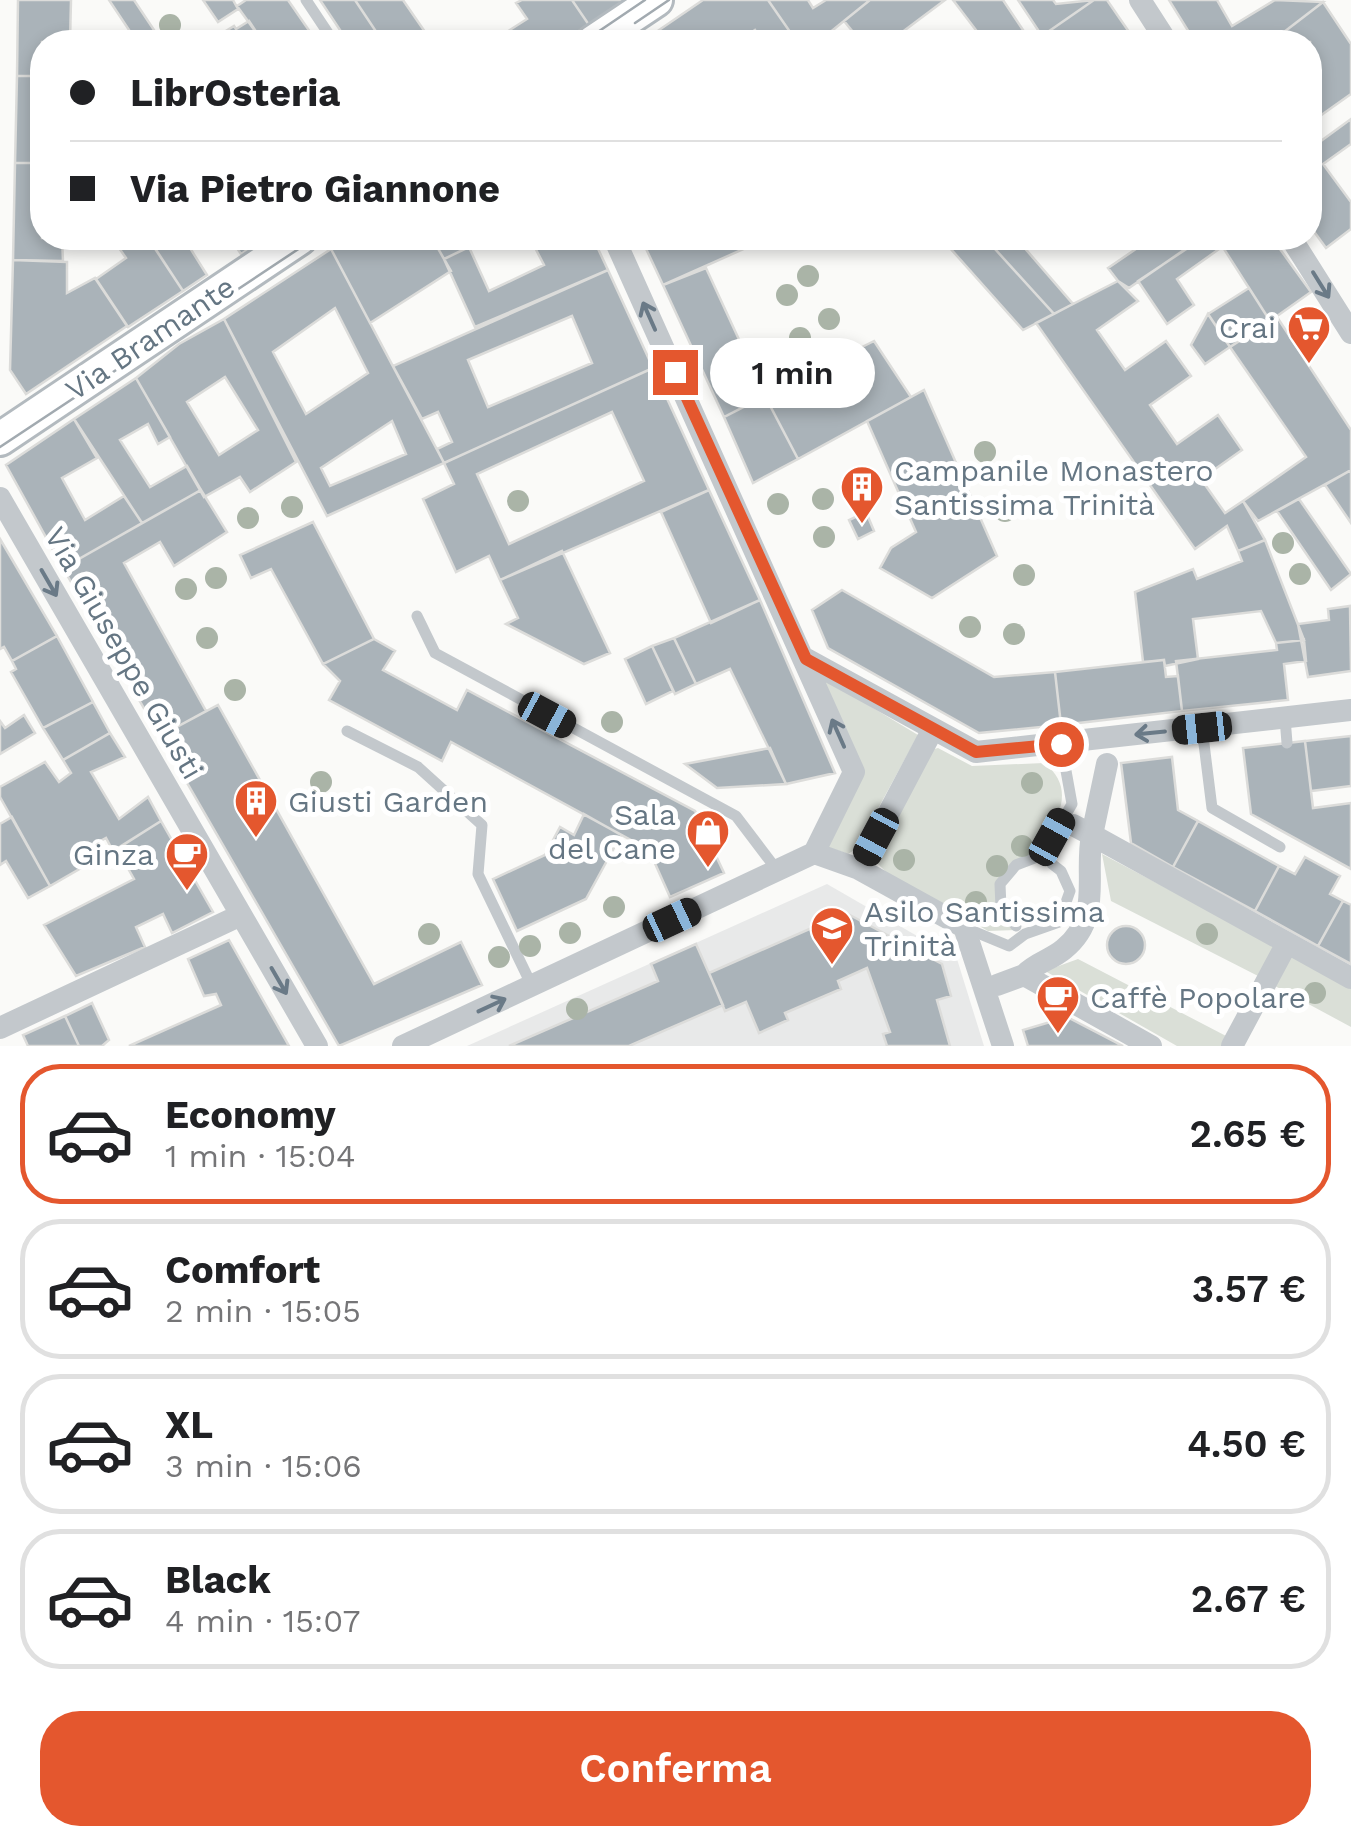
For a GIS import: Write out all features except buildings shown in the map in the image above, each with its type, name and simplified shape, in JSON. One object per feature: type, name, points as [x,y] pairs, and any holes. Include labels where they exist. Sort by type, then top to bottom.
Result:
[{"type":"street","points":[[611,30],[656,0]]},
{"type":"street","points":[[1140,0],[1160,30]]},
{"type":"street","name":"Via Bramante","points":[[0,438],[282,250]]},
{"type":"street","points":[[404,1046],[814,853],[854,772],[619,250]]},
{"type":"street","points":[[1299,250],[1351,333]]},
{"type":"street","name":"Via Giuseppe Giusti","points":[[0,498],[316,1046]]},
{"type":"street","points":[[806,659],[976,752],[1351,710]]},
{"type":"street","points":[[859,869],[932,728]]},
{"type":"street","points":[[997,985],[1024,975],[1038,961],[1067,947],[1090,910],[1082,830],[1108,764]]},
{"type":"street","points":[[1082,830],[1351,978]]},
{"type":"street","points":[[814,853],[859,869],[964,927],[1002,1046]]},
{"type":"street","points":[[0,1028],[241,915]]},
{"type":"street","points":[[1232,1046],[1287,943]]},
{"type":"street","points":[[1024,975],[1151,1046]]},
{"type":"lane","points":[[306,0],[326,30]]},
{"type":"lane","points":[[418,616],[435,653],[736,816],[776,870]]},
{"type":"lane","points":[[1285,718],[1288,743]]},
{"type":"lane","points":[[1202,728],[1212,808],[1280,846]]},
{"type":"lane","points":[[347,731],[418,767],[482,825],[478,874],[532,986]]},
{"type":"lane","points":[[1016,926],[1001,908],[1000,884],[1016,864],[1042,854],[1072,804],[1061,744]]},
{"type":"lane","points":[[964,927],[1010,946],[1026,934],[1060,922],[1070,891],[1052,864]]},
{"type":"shaded area","points":[[820,676],[918,735],[856,849],[848,854],[825,846],[860,776]]},
{"type":"shaded area","points":[[938,748],[972,766],[1044,763],[1058,778],[1062,794],[1050,829],[997,887],[1016,930],[988,931],[887,873],[877,863],[877,851],[931,750]]},
{"type":"shaded area","points":[[1102,854],[1276,946],[1260,977],[1111,901]]},
{"type":"shaded area","name":"Asilo Santissima Trinità","points":[[827,884],[957,959],[984,1046],[467,1046]]},
{"type":"shaded area","points":[[1291,956],[1351,989],[1351,1027],[1275,986]]},
{"type":"shaded area","points":[[1078,959],[1228,1037],[1223,1046],[1177,1046],[1045,971]]},
{"type":"tram line","points":[[601,30],[645,0]]},
{"type":"tram line","points":[[635,23],[669,0]]},
{"type":"tram line","points":[[0,447],[297,250]]},
{"type":"place","name":"Crai","points":[[1309,365]]},
{"type":"place","name":"Campanile Monastero Santissima Trinità","points":[[862,525]]},
{"type":"place","name":"Giusti Garden","points":[[256,839]]},
{"type":"place","name":"Sala del Cane","points":[[708,869]]},
{"type":"place","name":"Ginza","points":[[187,892]]},
{"type":"place","name":"Asilo Santissima Trinità","points":[[832,966]]},
{"type":"place","name":"Caffè Popolare","points":[[1058,1035]]},
{"type":"route","points":[[675,372],[806,659],[976,752],[1061,744]]}]
